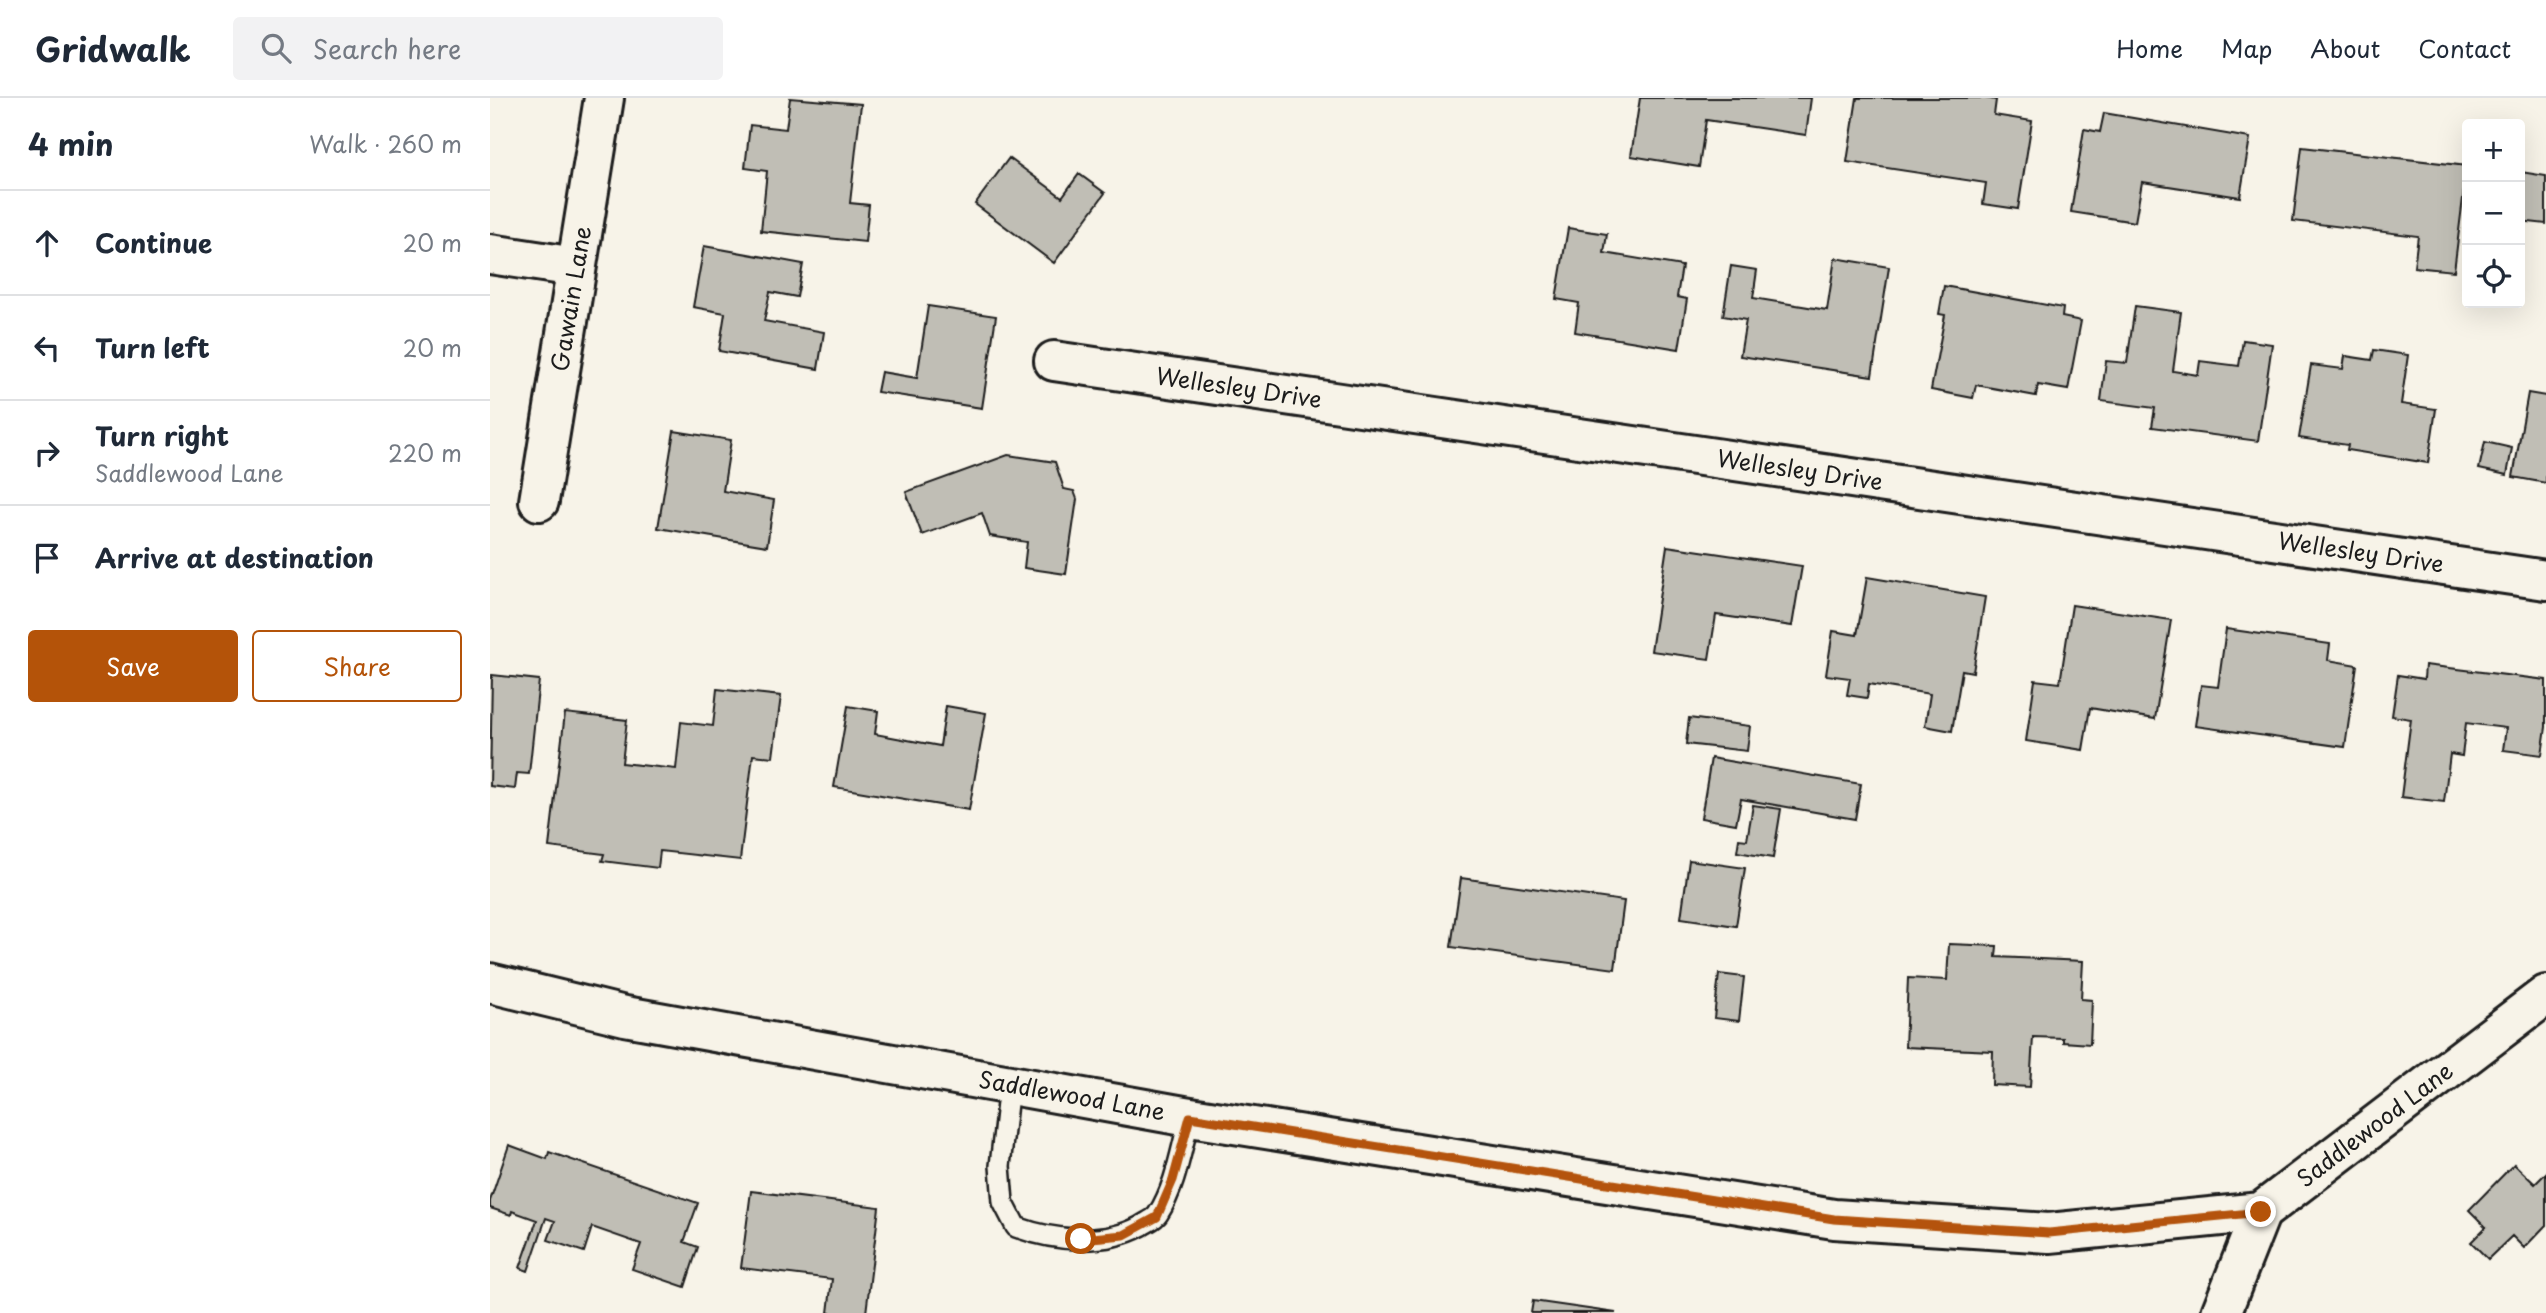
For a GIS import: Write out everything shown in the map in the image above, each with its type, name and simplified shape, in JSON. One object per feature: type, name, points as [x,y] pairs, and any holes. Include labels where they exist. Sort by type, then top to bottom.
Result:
[{"type":"street","name":"Gawain Lane","points":[[539,501],[604,98]]},
{"type":"street","points":[[490,254],[576,267]]},
{"type":"street","name":"Wellesley Drive","points":[[1054,361],[2546,580]]},
{"type":"street","name":"Saddlewood Lane","points":[[490,982],[625,1016],[1190,1117],[1834,1219],[2049,1233],[2261,1212],[2546,995]]},
{"type":"street","points":[[2221,1313],[2261,1212]]},
{"type":"lane","points":[[1009,1085],[1000,1166],[1003,1202],[1017,1227],[1041,1236],[1081,1239],[1124,1235],[1157,1217],[1173,1180],[1190,1117]]},
{"type":"building","points":[[790,98],[861,104],[850,203],[869,205],[865,242],[761,231],[767,171],[745,168],[750,125],[786,129]]},
{"type":"building","points":[[1640,98],[1811,98],[1806,135],[1706,120],[1699,167],[1631,156]]},
{"type":"building","points":[[1857,98],[1985,98],[1996,100],[1994,115],[2032,121],[2018,209],[1983,204],[1986,183],[1847,162]]},
{"type":"building","points":[[2104,113],[2250,138],[2240,197],[2142,182],[2135,222],[2071,212],[2084,129],[2100,132]]},
{"type":"building","points":[[2302,147],[2462,165],[2462,206],[2454,271],[2414,267],[2418,236],[2293,221]]},
{"type":"building","points":[[1009,158],[1062,197],[1079,174],[1105,193],[1054,263],[975,204]]},
{"type":"building","points":[[2525,173],[2546,176],[2546,224],[2525,222]]},
{"type":"building","points":[[1568,228],[1607,234],[1604,253],[1682,266],[1677,297],[1687,299],[1679,349],[1575,332],[1579,303],[1556,299]]},
{"type":"building","points":[[704,246],[803,264],[797,297],[770,292],[764,321],[824,332],[818,369],[719,351],[725,313],[693,307]]},
{"type":"building","points":[[1835,258],[1889,267],[1872,376],[1740,356],[1746,320],[1723,316],[1731,266],[1757,270],[1753,298],[1827,310]]},
{"type":"building","points":[[1944,286],[2063,308],[2062,317],[2081,321],[2068,390],[2038,385],[2036,396],[1976,385],[1973,398],[1931,390],[1945,315],[1939,314]]},
{"type":"building","points":[[928,306],[996,316],[982,408],[877,392],[881,372],[917,378]]},
{"type":"building","points":[[2135,306],[2181,312],[2173,371],[2198,375],[2200,361],[2239,366],[2243,340],[2272,344],[2258,441],[2152,427],[2155,408],[2101,401],[2106,361],[2127,363]]},
{"type":"building","points":[[2374,350],[2408,355],[2401,404],[2436,409],[2428,463],[2347,450],[2348,445],[2299,438],[2311,365],[2343,369],[2345,356],[2372,360]]},
{"type":"building","points":[[2528,393],[2546,396],[2546,483],[2513,477]]},
{"type":"building","points":[[674,431],[731,440],[723,491],[774,500],[767,546],[658,528]]},
{"type":"building","points":[[2485,442],[2512,448],[2507,475],[2479,469]]},
{"type":"building","points":[[1008,455],[1055,462],[1064,489],[1074,491],[1077,499],[1066,574],[1024,568],[1027,542],[990,536],[982,513],[922,535],[906,492]]},
{"type":"building","points":[[1667,546],[1802,566],[1792,626],[1716,615],[1709,659],[1651,651]]},
{"type":"building","points":[[1867,577],[1985,597],[1973,672],[1962,670],[1952,731],[1925,726],[1930,694],[1869,684],[1867,698],[1847,695],[1850,678],[1826,675],[1833,631],[1857,635]]},
{"type":"building","points":[[2072,605],[2171,620],[2155,719],[2090,708],[2083,750],[2026,741],[2035,680],[2060,683]]},
{"type":"building","points":[[2226,629],[2330,644],[2328,660],[2357,665],[2345,747],[2195,726],[2201,685],[2218,687]]},
{"type":"building","points":[[2425,665],[2546,680],[2546,727],[2542,755],[2503,750],[2506,728],[2466,723],[2462,756],[2450,754],[2444,802],[2401,797],[2411,719],[2392,716],[2398,675],[2424,679]]},
{"type":"building","points":[[492,675],[539,680],[529,774],[517,773],[515,789],[490,786]]},
{"type":"building","points":[[717,689],[781,696],[773,757],[753,755],[740,860],[660,851],[658,868],[602,861],[604,854],[549,847],[565,713],[627,720],[622,763],[676,769],[681,722],[713,726]]},
{"type":"building","points":[[848,706],[878,711],[875,734],[940,746],[946,706],[986,713],[969,810],[834,787]]},
{"type":"building","points":[[1689,718],[1750,726],[1747,751],[1686,744]]},
{"type":"building","points":[[1711,758],[1861,784],[1855,819],[1741,799],[1736,824],[1701,818]]},
{"type":"building","points":[[1753,805],[1781,809],[1773,858],[1737,852],[1739,839],[1747,840]]},
{"type":"building","points":[[1689,860],[1745,868],[1736,926],[1681,918]]},
{"type":"building","points":[[1461,878],[1624,901],[1615,969],[1451,947]]},
{"type":"building","points":[[1949,944],[1997,946],[1996,957],[2083,961],[2081,999],[2092,1000],[2090,1044],[2063,1042],[2063,1038],[2033,1037],[2030,1087],[1992,1085],[1993,1051],[1905,1047],[1908,978],[1947,980]]},
{"type":"building","points":[[1719,974],[1744,977],[1739,1021],[1714,1018]]},
{"type":"building","points":[[509,1145],[547,1159],[549,1152],[698,1203],[684,1242],[698,1247],[685,1287],[632,1269],[641,1244],[592,1227],[584,1252],[548,1240],[555,1221],[546,1218],[528,1271],[520,1268],[537,1220],[512,1211],[511,1215],[490,1208]]},
{"type":"building","points":[[2514,1164],[2535,1184],[2546,1173],[2546,1225],[2524,1248],[2512,1236],[2488,1259],[2471,1242],[2486,1227],[2469,1210]]},
{"type":"building","points":[[751,1191],[879,1207],[866,1313],[828,1313],[832,1279],[741,1268]]},
{"type":"building","points":[[1533,1301],[1616,1313],[1531,1313]]},
{"type":"route","points":[[1081,1239],[1124,1235],[1157,1217],[1173,1180],[1190,1117],[1834,1219],[2049,1233],[2261,1212]]}]
